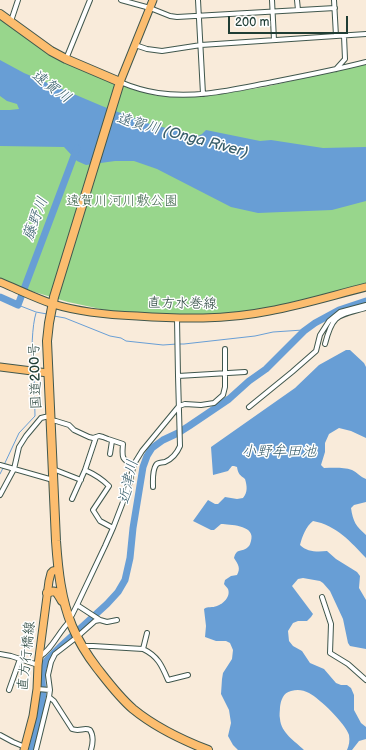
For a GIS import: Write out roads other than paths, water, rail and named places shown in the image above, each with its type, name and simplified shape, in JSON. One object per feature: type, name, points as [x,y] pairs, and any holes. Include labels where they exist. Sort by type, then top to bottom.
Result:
[{"type":"highway","points":[[0,14],[52,51],[119,85]]},
{"type":"highway","name":"国道200号","points":[[119,85],[48,323],[48,371],[58,570],[65,605],[70,621],[77,637],[90,659],[105,678],[133,709],[159,727],[208,750]]},
{"type":"highway","points":[[47,593],[51,591],[58,593],[65,605]]},
{"type":"main road","points":[[119,85],[153,0]]},
{"type":"main road","name":"直方水巻線","points":[[1,283],[54,300],[68,308],[102,313],[177,319],[241,316],[269,311],[366,287]]},
{"type":"main road","points":[[0,364],[48,371]]},
{"type":"main road","points":[[0,367],[48,371]]},
{"type":"main road","name":"直方行橋線","points":[[25,749],[38,689],[38,665],[47,593],[51,573],[53,570],[58,570]]},
{"type":"street","points":[[11,22],[18,0]]},
{"type":"street","points":[[66,59],[90,0]]},
{"type":"street","points":[[121,0],[177,17],[334,8]]},
{"type":"street","points":[[198,0],[203,94]]},
{"type":"street","points":[[272,0],[274,40]]},
{"type":"street","points":[[297,0],[298,10]]},
{"type":"street","points":[[334,0],[336,36]]},
{"type":"street","points":[[135,45],[147,49],[162,51],[201,45],[366,34]]},
{"type":"street","points":[[336,69],[345,59],[344,36]]},
{"type":"street","points":[[119,85],[157,93],[190,95],[214,93],[240,89],[366,62]]},
{"type":"street","points":[[325,344],[328,330],[335,318],[366,307]]},
{"type":"street","points":[[249,407],[316,351],[320,336],[329,322],[340,312],[366,307]]},
{"type":"street","points":[[152,487],[153,472],[156,464],[174,457],[180,446],[177,319]]},
{"type":"street","points":[[39,657],[44,655],[70,621],[113,528],[128,489],[134,465],[142,451],[179,406],[185,404],[201,405],[214,403],[223,395],[225,387],[225,349]]},
{"type":"street","points":[[178,376],[245,372]]},
{"type":"street","points":[[0,495],[14,469],[19,447],[26,436],[44,416],[69,425],[74,430],[89,437],[93,438],[100,436],[123,444],[123,458],[127,462],[134,465]]},
{"type":"street","points":[[72,499],[85,470],[96,437]]},
{"type":"street","points":[[110,454],[112,441]]},
{"type":"street","points":[[0,465],[53,480]]},
{"type":"street","points":[[52,468],[81,480]]},
{"type":"street","points":[[85,470],[91,472],[109,486],[93,510],[100,521],[113,528]]},
{"type":"street","points":[[322,597],[331,624],[330,653],[348,664],[366,680]]},
{"type":"street","points":[[77,605],[98,619],[107,622],[117,620]]},
{"type":"street","points":[[36,750],[49,698],[48,675],[53,658],[55,654],[98,619]]},
{"type":"street","points":[[143,649],[148,634]]},
{"type":"street","points":[[84,648],[86,646],[93,646],[143,649],[159,661],[168,680],[188,675]]},
{"type":"street","points":[[0,654],[38,665]]},
{"type":"street","points":[[8,690],[20,659]]},
{"type":"street","points":[[38,689],[49,690]]},
{"type":"street","points":[[49,698],[54,701],[72,729],[76,731],[87,728],[90,730],[93,737],[91,750]]},
{"type":"street","points":[[0,735],[25,749]]},
{"type":"water","points":[[0,60],[24,73],[102,106],[150,124],[198,136],[206,130],[260,141],[271,140],[323,148],[366,147],[366,201],[332,210],[258,213],[231,207],[157,169],[134,161],[115,161],[86,165],[77,161],[64,147],[0,146],[0,110],[19,109],[17,104],[7,101],[0,96]]},
{"type":"water","name":"小野牟田池","points":[[346,350],[350,350],[364,363],[366,367],[366,438],[351,431],[339,428],[329,434],[325,443],[325,452],[321,465],[324,468],[349,469],[366,479],[366,502],[354,505],[351,508],[356,523],[366,535],[366,558],[349,540],[336,530],[313,521],[306,529],[300,545],[312,551],[327,551],[336,559],[357,572],[360,576],[359,588],[366,600],[366,649],[350,646],[343,619],[330,591],[320,581],[303,578],[298,579],[292,586],[313,614],[307,621],[298,621],[293,623],[288,631],[289,641],[293,646],[302,651],[310,663],[324,669],[336,683],[347,685],[351,688],[354,695],[354,710],[361,723],[366,727],[366,739],[359,741],[352,750],[347,750],[349,735],[338,718],[309,693],[296,690],[286,693],[283,697],[280,707],[280,718],[281,724],[286,733],[304,750],[238,750],[228,736],[231,723],[229,710],[221,694],[223,673],[232,659],[233,650],[230,643],[226,641],[216,641],[205,637],[206,626],[204,609],[215,607],[226,600],[229,592],[224,584],[225,580],[231,576],[237,575],[239,570],[238,564],[234,558],[235,555],[238,551],[246,549],[249,546],[252,536],[247,529],[243,527],[221,524],[214,530],[211,530],[193,521],[208,500],[218,504],[225,497],[237,499],[245,496],[247,487],[245,479],[238,471],[237,467],[232,466],[228,471],[213,475],[211,447],[295,388],[319,365]]},
{"type":"waterway","name":"藤野川","points":[[0,297],[18,305],[77,148]]},
{"type":"waterway","name":"近津川","points":[[32,750],[43,693],[43,668],[47,660],[107,604],[118,592],[125,580],[130,558],[133,528],[143,467],[152,448],[163,440],[178,433],[229,399],[249,381],[266,369],[304,331],[315,323],[339,310],[366,301]]},
{"type":"waterway","points":[[18,305],[36,312],[47,314]]},
{"type":"waterway","points":[[33,369],[32,340],[36,313]]},
{"type":"waterway","points":[[54,316],[65,318],[126,341],[163,345],[177,344]]},
{"type":"waterway","points":[[180,344],[255,336],[273,332],[304,331]]},
{"type":"waterway","points":[[4,465],[19,433],[35,416],[34,374]]},
{"type":"waterway","points":[[0,474],[3,468]]},
{"type":"water label","name":"遠賀川","points":[[51,87]]},
{"type":"water label","name":"遠賀川 (Onga River)","points":[[182,136]]},
{"type":"park label","name":"遠賀川河川敷公園","points":[[122,201]]}]
